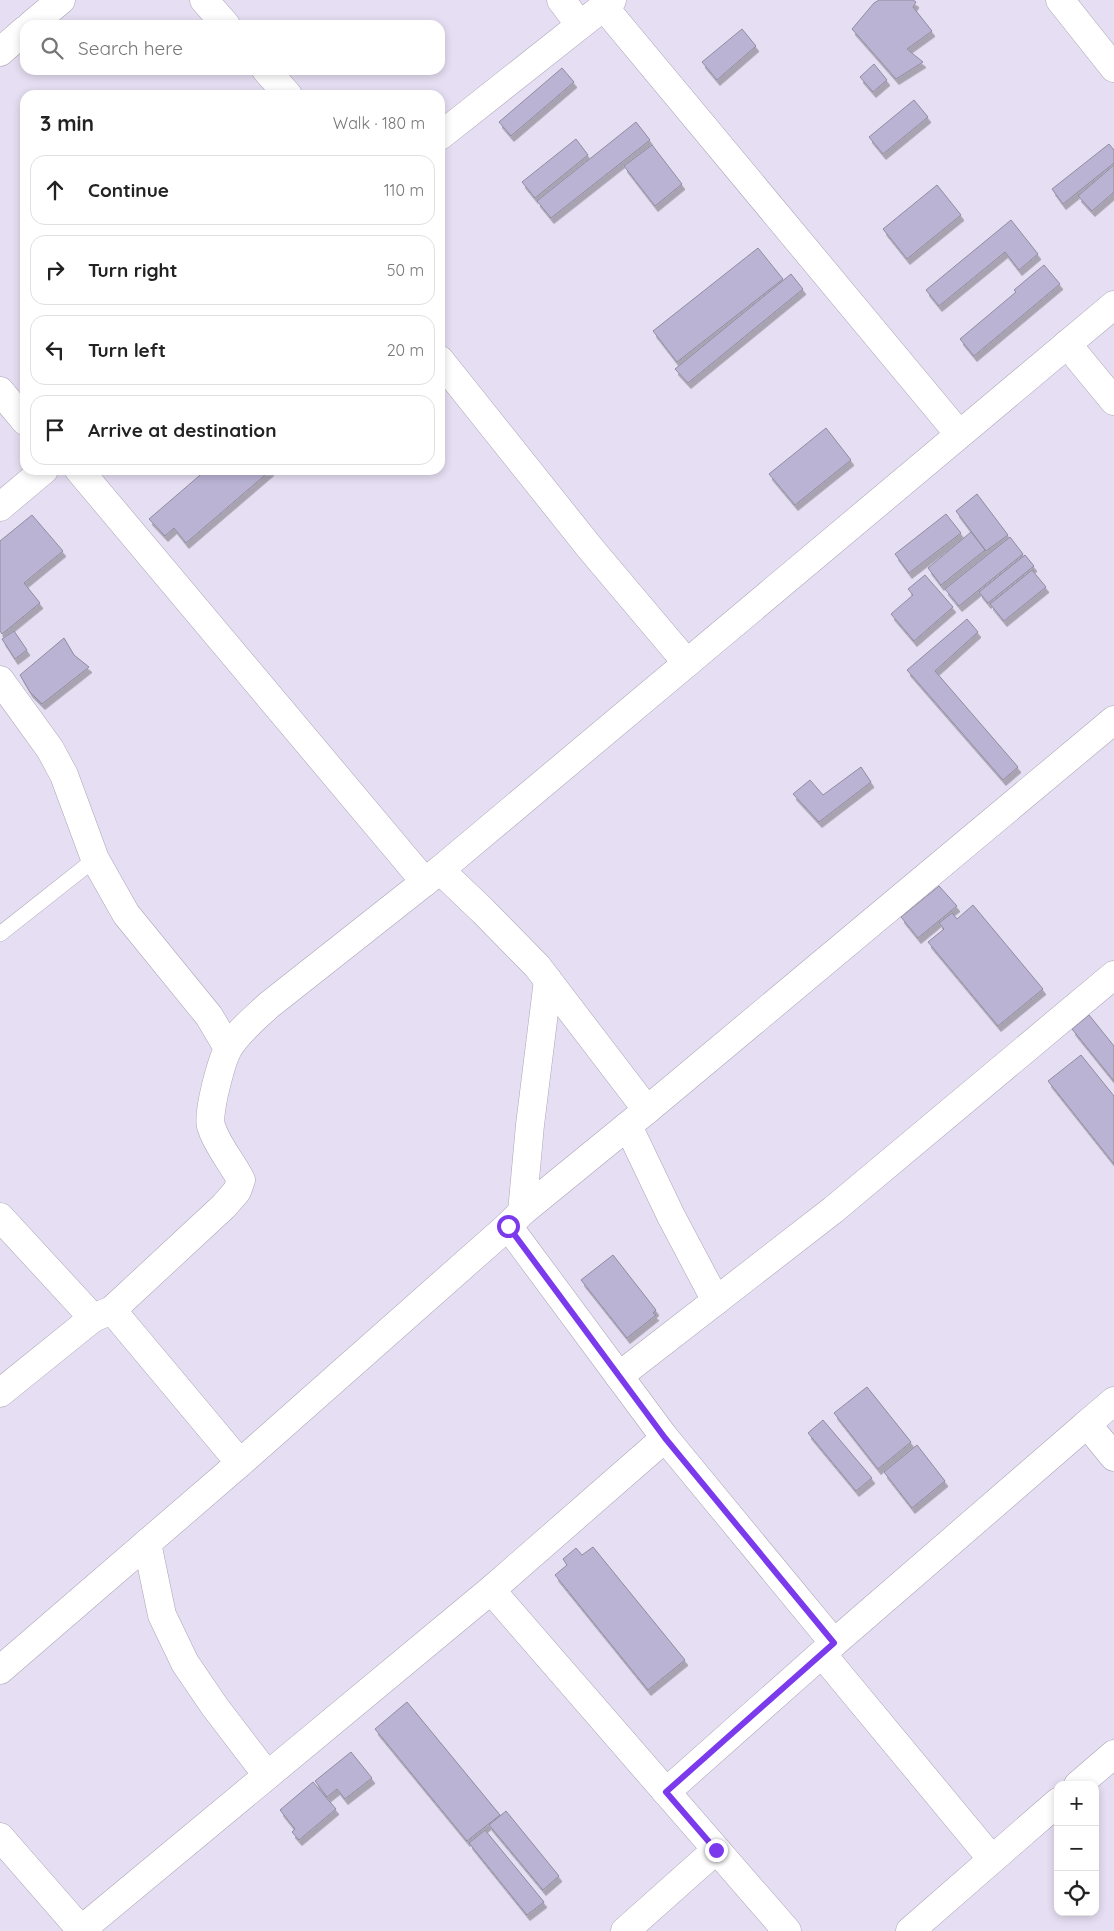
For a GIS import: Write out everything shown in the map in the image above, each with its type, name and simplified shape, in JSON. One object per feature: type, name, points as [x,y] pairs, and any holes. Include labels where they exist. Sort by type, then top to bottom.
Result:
[{"type":"street","points":[[37,20],[61,0]]},
{"type":"street","points":[[204,0],[222,20]]},
{"type":"street","points":[[561,0],[580,25]]},
{"type":"street","points":[[1060,0],[1114,68]]},
{"type":"street","points":[[445,132],[608,3],[959,434]]},
{"type":"street","points":[[0,52],[20,34]]},
{"type":"street","points":[[270,75],[284,90]]},
{"type":"street","points":[[0,1393],[102,1314],[224,1206],[237,1191],[241,1180],[217,1142],[210,1124],[210,1106],[228,1048],[248,1023],[432,876],[1114,305]]},
{"type":"street","points":[[1067,344],[1114,401]]},
{"type":"street","points":[[445,366],[590,548],[687,663]]},
{"type":"street","points":[[0,390],[20,415]]},
{"type":"street","points":[[0,507],[38,475]]},
{"type":"street","points":[[83,475],[432,876],[483,911],[537,966],[548,980],[637,1118],[670,1216],[716,1301]]},
{"type":"street","points":[[0,680],[50,749],[64,775],[94,859],[126,914],[208,1016],[228,1048]]},
{"type":"street","points":[[0,1670],[240,1463],[515,1219],[1114,720]]},
{"type":"street","points":[[619,1376],[833,1210],[1114,975]]},
{"type":"street","points":[[548,980],[530,1125],[515,1219],[619,1376],[665,1438],[991,1858]]},
{"type":"street","points":[[0,1217],[102,1314],[240,1463]]},
{"type":"street","points":[[666,1792],[828,1648],[1114,1402]]},
{"type":"street","points":[[1087,1424],[1114,1457]]},
{"type":"street","points":[[0,1837],[81,1931],[491,1590],[665,1438]]},
{"type":"street","points":[[147,1543],[162,1615],[185,1662],[215,1707],[267,1775]]},
{"type":"street","points":[[491,1590],[786,1931]]},
{"type":"street","points":[[1083,1781],[1114,1754]]},
{"type":"street","points":[[910,1931],[991,1858],[1054,1805]]},
{"type":"street","points":[[624,1931],[716,1850]]},
{"type":"lane","points":[[0,934],[94,859]]},
{"type":"building","points":[[879,0],[913,0],[916,2],[913,7],[932,31],[907,49],[923,62],[896,79],[852,29],[874,3]]},
{"type":"building","points":[[742,29],[756,46],[717,80],[702,62]]},
{"type":"building","points":[[874,64],[887,80],[873,92],[860,77]]},
{"type":"building","points":[[562,68],[574,82],[511,136],[499,122]]},
{"type":"building","points":[[914,100],[928,117],[883,154],[869,137]]},
{"type":"building","points":[[636,122],[650,140],[551,218],[537,201]]},
{"type":"building","points":[[576,139],[588,155],[535,198],[522,182]]},
{"type":"building","points":[[1109,144],[1114,150],[1114,163],[1063,204],[1052,189]]},
{"type":"building","points":[[652,145],[682,184],[655,206],[624,166]]},
{"type":"building","points":[[1114,165],[1114,192],[1092,211],[1078,196]]},
{"type":"building","points":[[937,185],[961,215],[907,259],[883,229]]},
{"type":"building","points":[[1011,220],[1038,254],[1019,270],[1005,252],[939,306],[926,290]]},
{"type":"building","points":[[758,248],[783,279],[677,362],[653,331]]},
{"type":"building","points":[[1044,265],[1060,284],[974,356],[960,339],[1016,292],[1014,290]]},
{"type":"building","points":[[791,274],[803,289],[688,383],[675,369]]},
{"type":"building","points":[[826,428],[851,460],[795,505],[769,474]]},
{"type":"building","points":[[200,475],[265,475],[186,543],[174,528],[165,536],[149,519]]},
{"type":"building","points":[[977,494],[1008,535],[986,551],[956,511]]},
{"type":"building","points":[[946,514],[961,533],[909,573],[895,554]]},
{"type":"building","points":[[32,515],[63,551],[24,583],[40,603],[2,634],[0,631],[0,541]]},
{"type":"building","points":[[971,532],[985,550],[941,585],[928,568]]},
{"type":"building","points":[[1010,537],[1023,554],[959,606],[945,589]]},
{"type":"building","points":[[1025,555],[1034,566],[988,603],[979,592]]},
{"type":"building","points":[[1032,570],[1046,587],[1004,621],[990,604]]},
{"type":"building","points":[[925,575],[953,607],[914,641],[891,614],[913,595],[908,589]]},
{"type":"building","points":[[967,619],[978,632],[935,671],[1018,767],[1003,780],[907,670]]},
{"type":"building","points":[[14,631],[27,650],[15,659],[2,639]]},
{"type":"building","points":[[64,638],[74,655],[89,667],[42,704],[30,692],[20,675]]},
{"type":"building","points":[[861,767],[871,782],[819,822],[793,794],[810,780],[823,795]]},
{"type":"building","points":[[939,886],[957,906],[918,938],[901,917]]},
{"type":"building","points":[[973,905],[1043,989],[998,1026],[928,942],[944,929],[939,923],[952,913],[957,919]]},
{"type":"building","points":[[1089,1015],[1114,1046],[1114,1081],[1072,1029]]},
{"type":"building","points":[[1081,1055],[1114,1096],[1114,1164],[1048,1081]]},
{"type":"building","points":[[613,1255],[656,1310],[653,1313],[656,1315],[627,1338],[581,1280]]},
{"type":"building","points":[[867,1387],[911,1442],[878,1469],[834,1413]]},
{"type":"building","points":[[823,1420],[872,1478],[856,1491],[808,1433]]},
{"type":"building","points":[[917,1445],[945,1481],[912,1508],[884,1472]]},
{"type":"building","points":[[593,1547],[685,1660],[648,1690],[555,1575],[567,1565],[563,1559],[576,1548],[582,1555]]},
{"type":"building","points":[[407,1702],[500,1815],[467,1841],[375,1729]]},
{"type":"building","points":[[351,1752],[372,1778],[345,1799],[337,1789],[327,1797],[315,1781]]},
{"type":"building","points":[[313,1782],[336,1809],[299,1840],[292,1832],[295,1829],[280,1810]]},
{"type":"building","points":[[506,1811],[559,1876],[543,1890],[489,1825]]},
{"type":"building","points":[[485,1830],[544,1902],[527,1915],[469,1843]]},
{"type":"route","points":[[508,1226],[665,1438],[834,1643],[666,1792],[716,1850]]}]
